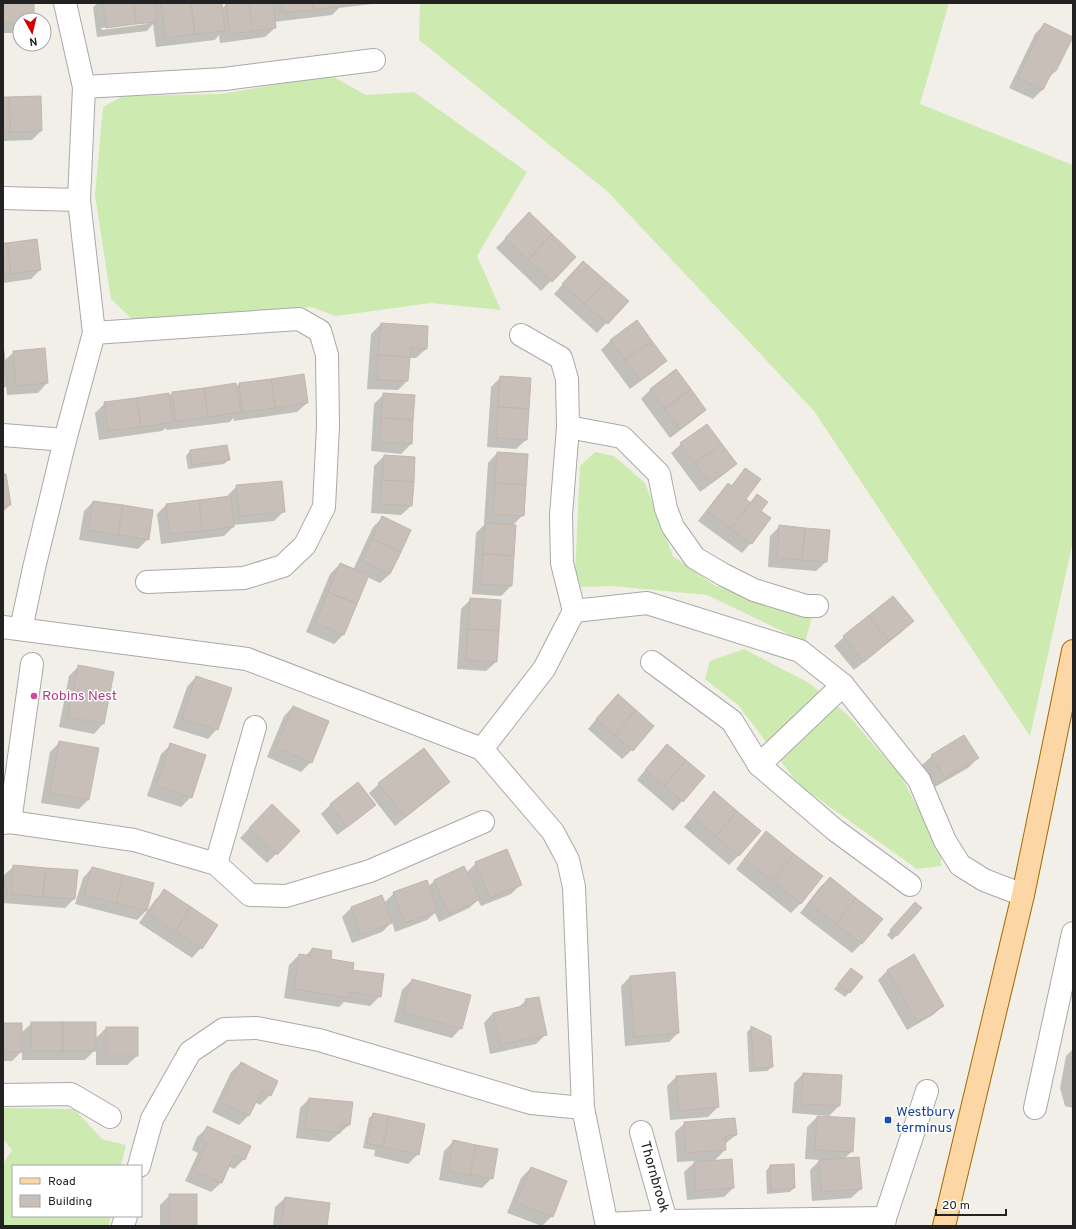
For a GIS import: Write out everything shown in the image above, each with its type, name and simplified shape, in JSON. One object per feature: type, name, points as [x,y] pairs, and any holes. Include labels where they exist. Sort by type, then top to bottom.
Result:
[{"type":"main road","points":[[944,1226],[1023,895],[1073,651]]},
{"type":"street","points":[[65,3],[84,87],[79,200],[94,333],[65,440],[34,568],[12,628],[247,658],[482,749],[553,832],[568,860],[574,887],[582,1108],[607,1225]]},
{"type":"street","points":[[84,87],[224,79],[374,60]]},
{"type":"street","points":[[3,198],[79,200]]},
{"type":"street","points":[[94,333],[299,319],[320,331],[327,355],[328,426],[324,507],[305,545],[283,566],[244,578],[147,582]]},
{"type":"street","points":[[482,749],[544,669],[574,611],[562,563],[561,515],[568,427],[567,379],[561,358],[521,334]]},
{"type":"street","points":[[568,427],[622,437],[659,474],[666,509],[673,527],[695,558],[754,590],[806,606],[817,606]]},
{"type":"street","points":[[3,435],[65,440]]},
{"type":"street","points":[[574,611],[647,603],[800,650],[843,685],[919,780],[945,841],[960,865],[984,880],[1023,895]]},
{"type":"street","points":[[652,662],[732,721],[760,764],[835,830],[910,885]]},
{"type":"street","points":[[32,664],[6,822],[134,840],[216,864],[250,895],[286,896],[370,871],[482,822]]},
{"type":"street","points":[[760,764],[843,685]]},
{"type":"street","points":[[216,864],[255,727]]},
{"type":"street","points":[[1035,1108],[1073,933]]},
{"type":"street","points":[[139,1165],[152,1119],[190,1052],[224,1029],[258,1028],[319,1040],[531,1103],[582,1108]]},
{"type":"street","name":"Thornbrook","points":[[607,1225],[666,1223],[884,1222],[927,1091]]},
{"type":"street","points":[[3,1095],[71,1094],[110,1117]]},
{"type":"street","name":"Thornbrook","points":[[641,1132],[666,1223]]},
{"type":"green space","points":[[420,3],[949,3],[920,104],[1073,165],[1073,541],[1030,736],[814,411],[607,191],[419,40]]},
{"type":"green space","points":[[330,75],[366,95],[414,92],[527,172],[477,256],[501,310],[431,303],[336,316],[311,307],[132,319],[111,299],[95,195],[103,107],[123,96],[221,94]]},
{"type":"green space","points":[[595,452],[614,456],[645,483],[673,556],[714,585],[812,617],[805,642],[707,595],[612,586],[581,587],[575,573],[580,466]]},
{"type":"green space","points":[[744,649],[809,683],[848,715],[901,776],[941,852],[941,866],[917,869],[799,785],[738,705],[705,679],[710,661]]},
{"type":"green space","points":[[3,1108],[74,1109],[102,1139],[126,1145],[121,1165],[12,1165],[12,1217],[111,1217],[109,1226],[3,1226],[3,1164],[12,1150],[3,1139]]},
{"type":"building","points":[[4,3],[34,3],[34,12],[12,12],[12,24],[3,23]]},
{"type":"building","points":[[103,3],[134,3],[136,24],[106,28]]},
{"type":"building","points":[[134,3],[155,3],[157,22],[136,24]]},
{"type":"building","points":[[161,3],[191,3],[195,34],[165,38]]},
{"type":"building","points":[[191,3],[222,3],[225,31],[195,34]]},
{"type":"building","points":[[226,3],[249,3],[253,31],[230,34]]},
{"type":"building","points":[[249,3],[273,3],[276,28],[253,31]]},
{"type":"building","points":[[282,3],[312,3],[313,10],[283,13]]},
{"type":"building","points":[[312,3],[342,3],[343,6],[313,10]]},
{"type":"building","points":[[1044,23],[1073,37],[1056,71],[1053,70],[1043,90],[1018,78]]},
{"type":"building","points":[[41,96],[42,131],[10,132],[9,97]]},
{"type":"building","points":[[3,97],[9,97],[10,132],[3,133]]},
{"type":"building","points":[[529,212],[552,234],[528,260],[505,238]]},
{"type":"building","points":[[552,234],[576,257],[552,282],[528,260]]},
{"type":"building","points":[[37,239],[41,270],[11,274],[7,243]]},
{"type":"building","points":[[3,243],[7,243],[11,274],[3,275]]},
{"type":"building","points":[[583,261],[606,281],[585,304],[562,284]]},
{"type":"building","points":[[606,281],[629,301],[608,324],[585,304]]},
{"type":"building","points":[[637,320],[652,341],[625,360],[610,340]]},
{"type":"building","points":[[381,323],[428,326],[427,349],[411,348],[410,357],[378,355]]},
{"type":"building","points":[[652,341],[667,361],[640,380],[625,360]]},
{"type":"building","points":[[45,348],[48,383],[16,386],[13,351]]},
{"type":"building","points":[[4,351],[7,386],[3,386]]},
{"type":"building","points":[[378,355],[410,357],[408,381],[377,380]]},
{"type":"building","points":[[676,369],[691,389],[665,409],[650,389]]},
{"type":"building","points":[[304,374],[308,403],[275,408],[271,379]]},
{"type":"building","points":[[500,376],[531,378],[529,409],[498,407]]},
{"type":"building","points":[[271,379],[275,408],[243,412],[239,383]]},
{"type":"building","points":[[236,383],[241,412],[208,417],[204,388]]},
{"type":"building","points":[[204,388],[208,417],[176,421],[172,392]]},
{"type":"building","points":[[691,389],[706,410],[680,429],[665,409]]},
{"type":"building","points":[[169,393],[173,422],[141,427],[136,398]]},
{"type":"building","points":[[383,393],[415,395],[413,420],[381,418]]},
{"type":"building","points":[[136,398],[141,427],[108,431],[104,402]]},
{"type":"building","points":[[498,407],[529,409],[527,440],[496,438]]},
{"type":"building","points":[[381,418],[413,420],[412,444],[380,442]]},
{"type":"building","points":[[707,424],[722,444],[695,463],[680,443]]},
{"type":"building","points":[[722,444],[737,464],[710,483],[695,463]]},
{"type":"building","points":[[227,445],[230,460],[192,465],[190,450]]},
{"type":"building","points":[[497,452],[528,454],[526,485],[495,483]]},
{"type":"building","points":[[384,455],[415,457],[414,482],[382,480]]},
{"type":"building","points":[[745,468],[761,479],[746,499],[751,503],[731,529],[707,511],[728,483],[732,486]]},
{"type":"building","points":[[3,474],[6,474],[11,505],[3,507]]},
{"type":"building","points":[[382,480],[414,482],[412,506],[380,504]]},
{"type":"building","points":[[282,481],[285,512],[239,516],[236,485]]},
{"type":"building","points":[[495,483],[526,485],[524,516],[493,514]]},
{"type":"building","points":[[757,494],[768,502],[761,511],[771,518],[752,544],[731,529]]},
{"type":"building","points":[[231,496],[234,527],[202,531],[199,500]]},
{"type":"building","points":[[199,500],[202,531],[170,534],[166,504]]},
{"type":"building","points":[[93,501],[123,505],[118,535],[88,530]]},
{"type":"building","points":[[123,505],[153,510],[149,540],[118,535]]},
{"type":"building","points":[[382,516],[411,530],[401,552],[372,539]]},
{"type":"building","points":[[485,523],[516,525],[514,556],[483,554]]},
{"type":"building","points":[[779,525],[805,528],[802,560],[777,558]]},
{"type":"building","points":[[805,528],[830,530],[827,562],[802,560]]},
{"type":"building","points":[[372,539],[401,552],[390,574],[362,561]]},
{"type":"building","points":[[483,554],[514,556],[512,586],[481,584]]},
{"type":"building","points":[[340,563],[369,575],[357,604],[328,592]]},
{"type":"building","points":[[328,592],[357,604],[344,635],[315,623]]},
{"type":"building","points":[[893,596],[914,621],[889,641],[868,616]]},
{"type":"building","points":[[470,598],[501,600],[499,631],[468,629]]},
{"type":"building","points":[[868,616],[889,641],[864,662],[843,636]]},
{"type":"building","points":[[468,629],[499,631],[497,662],[466,660]]},
{"type":"building","points":[[78,665],[114,672],[104,724],[68,717]]},
{"type":"building","points":[[196,676],[232,688],[218,730],[182,719]]},
{"type":"building","points":[[618,694],[636,710],[614,735],[596,719]]},
{"type":"building","points":[[293,706],[329,721],[312,763],[276,748]]},
{"type":"building","points":[[636,710],[654,726],[633,751],[614,735]]},
{"type":"building","points":[[964,735],[979,758],[945,778],[931,755]]},
{"type":"building","points":[[59,741],[99,748],[89,800],[50,793]]},
{"type":"building","points":[[170,743],[206,755],[192,798],[156,786]]},
{"type":"building","points":[[667,744],[686,760],[664,786],[645,770]]},
{"type":"building","points":[[424,748],[450,782],[405,817],[378,783]]},
{"type":"building","points":[[686,760],[705,776],[683,802],[664,786]]},
{"type":"building","points":[[358,782],[376,805],[347,827],[330,804]]},
{"type":"building","points":[[714,791],[737,811],[716,836],[693,817]]},
{"type":"building","points":[[272,804],[300,831],[277,855],[249,828]]},
{"type":"building","points":[[737,811],[761,831],[739,856],[716,836]]},
{"type":"building","points":[[766,831],[794,854],[773,881],[744,859]]},
{"type":"building","points":[[507,849],[522,885],[490,898],[475,862]]},
{"type":"building","points":[[794,854],[823,876],[801,904],[773,881]]},
{"type":"building","points":[[13,865],[46,868],[43,897],[11,894]]},
{"type":"building","points":[[464,866],[480,899],[449,914],[434,880]]},
{"type":"building","points":[[92,867],[123,875],[116,903],[84,895]]},
{"type":"building","points":[[46,868],[78,870],[75,899],[43,897]]},
{"type":"building","points":[[3,872],[7,896],[3,896]]},
{"type":"building","points":[[123,875],[154,883],[147,911],[116,903]]},
{"type":"building","points":[[830,877],[856,898],[836,924],[809,903]]},
{"type":"building","points":[[427,880],[438,911],[405,923],[393,892]]},
{"type":"building","points":[[164,889],[191,907],[175,931],[148,914]]},
{"type":"building","points":[[382,895],[392,923],[361,935],[351,907]]},
{"type":"building","points":[[856,898],[883,919],[862,944],[836,924]]},
{"type":"building","points":[[915,902],[922,908],[897,936],[890,930]]},
{"type":"building","points":[[191,907],[218,925],[202,949],[175,931]]},
{"type":"building","points":[[312,948],[332,951],[331,959],[354,963],[353,970],[384,974],[381,997],[350,992],[349,998],[294,989],[299,954],[311,956]]},
{"type":"building","points":[[914,954],[944,1006],[917,1022],[887,970]]},
{"type":"building","points":[[851,968],[863,977],[850,993],[838,984]]},
{"type":"building","points":[[675,972],[679,1033],[634,1037],[630,976]]},
{"type":"building","points":[[412,979],[471,995],[462,1029],[403,1012]]},
{"type":"building","points":[[539,997],[547,1035],[500,1045],[493,1013],[527,1005],[525,999]]},
{"type":"building","points":[[31,1022],[63,1022],[63,1051],[31,1051]]},
{"type":"building","points":[[63,1022],[96,1022],[96,1051],[63,1051]]},
{"type":"building","points":[[3,1023],[22,1023],[22,1052],[3,1052]]},
{"type":"building","points":[[751,1026],[771,1036],[773,1067],[754,1068]]},
{"type":"building","points":[[106,1027],[138,1027],[138,1056],[106,1056]]},
{"type":"building","points":[[241,1062],[278,1081],[271,1096],[262,1091],[249,1116],[220,1102]]},
{"type":"building","points":[[716,1073],[719,1107],[679,1111],[676,1076]]},
{"type":"building","points":[[803,1073],[842,1075],[840,1106],[801,1104]]},
{"type":"building","points":[[309,1098],[353,1102],[350,1125],[341,1124],[340,1133],[305,1129]]},
{"type":"building","points":[[373,1113],[389,1116],[383,1147],[367,1143]]},
{"type":"building","points":[[389,1116],[425,1124],[419,1155],[383,1147]]},
{"type":"building","points":[[817,1116],[855,1118],[853,1152],[815,1150]]},
{"type":"building","points":[[735,1118],[737,1135],[725,1136],[726,1150],[686,1153],[684,1122]]},
{"type":"building","points":[[207,1126],[251,1146],[245,1160],[234,1155],[222,1183],[194,1171],[207,1143],[200,1141]]},
{"type":"building","points":[[453,1140],[476,1145],[470,1175],[448,1171]]},
{"type":"building","points":[[476,1145],[498,1149],[493,1179],[470,1175]]},
{"type":"building","points":[[859,1157],[862,1189],[821,1192],[819,1160]]},
{"type":"building","points":[[732,1159],[734,1188],[696,1191],[694,1162]]},
{"type":"building","points":[[794,1164],[795,1188],[771,1190],[770,1165]]},
{"type":"building","points":[[531,1167],[567,1181],[553,1217],[516,1203]]},
{"type":"building","points":[[169,1194],[197,1194],[197,1226],[169,1226]]},
{"type":"building","points":[[285,1197],[330,1203],[327,1226],[281,1226]]},
{"type":"place","name":"Robins Nest","points":[[34,696]]},
{"type":"place","name":"Westbury terminus","points":[[888,1120]]}]
